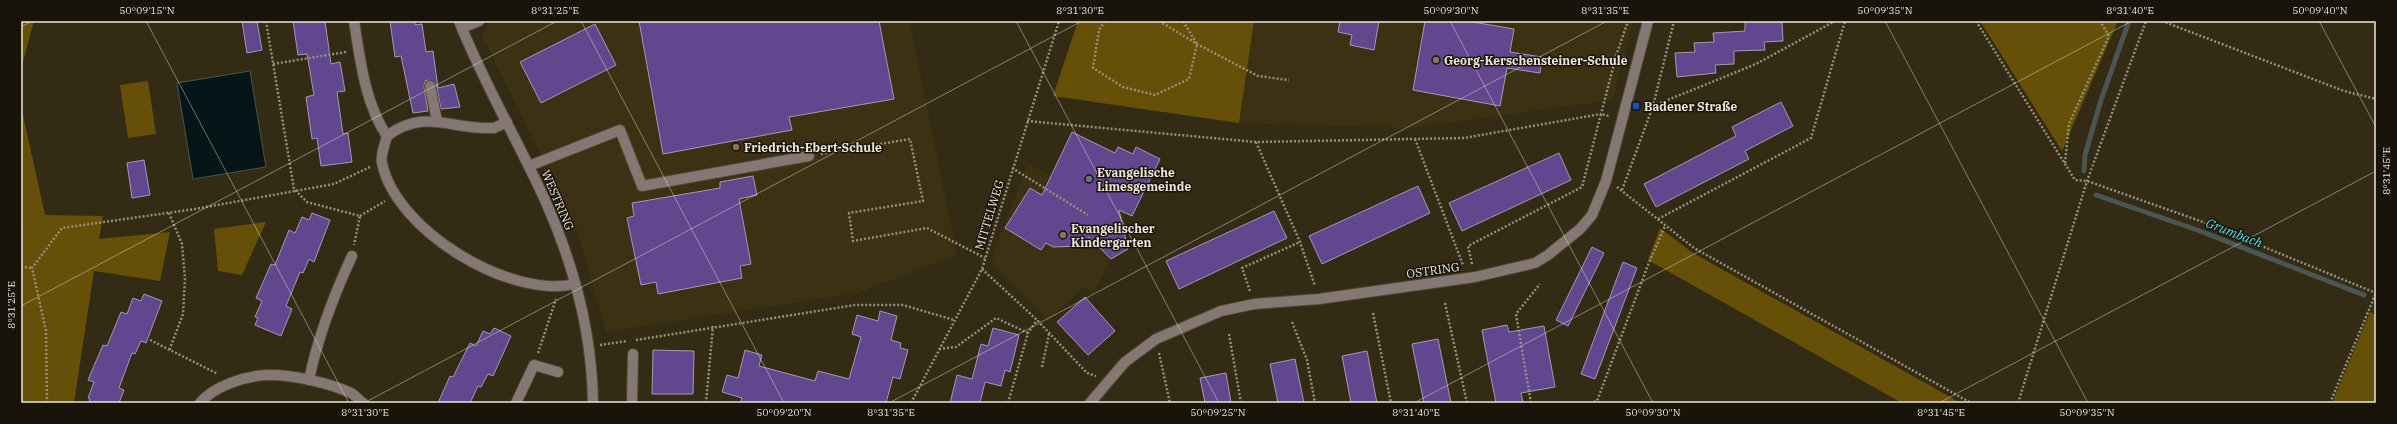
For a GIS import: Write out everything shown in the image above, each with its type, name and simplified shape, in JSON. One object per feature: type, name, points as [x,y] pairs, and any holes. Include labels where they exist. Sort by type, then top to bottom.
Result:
[{"type":"street","points":[[354,21],[358,50],[374,115],[387,136]]},
{"type":"street","points":[[460,24],[479,21]]},
{"type":"street","name":"OSTRING","points":[[1090,403],[1125,362],[1156,339],[1221,311],[1254,304],[1320,299],[1472,278],[1534,263],[1548,254],[1580,229],[1592,215],[1606,182],[1636,61],[1648,21]]},
{"type":"street","name":"WESTRING","points":[[460,24],[529,166],[563,245],[575,284],[588,347],[595,402]]},
{"type":"street","points":[[430,86],[437,121]]},
{"type":"street","points":[[507,122],[494,128],[476,128],[437,121],[404,125],[387,136],[381,162],[396,194],[412,216],[442,242],[475,264],[530,283],[560,287],[575,284]]},
{"type":"street","points":[[529,166],[620,130],[642,186],[809,156]]},
{"type":"street","points":[[309,380],[315,348],[333,297],[352,256]]},
{"type":"street","points":[[632,403],[633,354]]},
{"type":"street","points":[[516,403],[534,365],[558,372]]},
{"type":"street","points":[[200,403],[204,398],[234,381],[267,375],[309,380],[352,393],[363,403]]},
{"type":"path","points":[[266,21],[294,190],[307,202],[360,216],[396,194]]},
{"type":"path","name":"MITTELWEG","points":[[911,403],[982,270],[1012,168],[1059,21]]},
{"type":"path","points":[[1105,21],[1099,30],[1093,68],[1123,87],[1155,95],[1189,79],[1197,44],[1183,21]]},
{"type":"path","points":[[1159,21],[1197,44],[1258,76],[1289,80]]},
{"type":"path","points":[[1472,278],[1468,246],[1582,187],[1616,56],[1628,21]]},
{"type":"path","points":[[1622,190],[1653,106],[1674,21]]},
{"type":"path","points":[[1653,106],[1756,64],[1835,21]]},
{"type":"path","points":[[1658,219],[1811,138],[1845,21]]},
{"type":"path","points":[[1976,21],[2076,180],[2087,181],[2210,225],[2376,294],[2330,403]]},
{"type":"path","points":[[2065,164],[2069,124],[2109,36],[2100,21]]},
{"type":"path","points":[[2018,403],[2087,181],[2146,21]]},
{"type":"path","points":[[2162,21],[2344,91],[2376,99]]},
{"type":"path","points":[[273,64],[358,50]]},
{"type":"path","points":[[1616,56],[1636,61]]},
{"type":"path","points":[[1027,121],[1256,142],[1464,138],[1601,114]]},
{"type":"path","points":[[809,156],[910,139],[923,201],[849,213],[853,241],[927,228],[985,258]]},
{"type":"path","points":[[1415,139],[1472,278]]},
{"type":"path","points":[[1256,142],[1300,242],[1320,299]]},
{"type":"path","points":[[47,403],[46,331],[32,268],[62,228],[169,213],[334,184],[381,162]]},
{"type":"path","points":[[1012,168],[1088,216]]},
{"type":"path","points":[[1606,182],[1622,190],[1694,248],[1971,403]]},
{"type":"path","points":[[169,213],[182,244],[185,279],[184,314],[169,351]]},
{"type":"path","points":[[352,256],[360,216]]},
{"type":"path","points":[[1590,403],[1597,401],[1648,265],[1665,226]]},
{"type":"path","points":[[1254,304],[1242,268],[1300,242]]},
{"type":"path","points":[[21,267],[32,268]]},
{"type":"path","points":[[982,270],[1037,320],[1087,373],[1108,381]]},
{"type":"path","points":[[1531,403],[1516,314],[1540,284]]},
{"type":"path","points":[[534,365],[560,287]]},
{"type":"path","points":[[1445,303],[1467,403]]},
{"type":"path","points":[[588,347],[713,326],[855,305],[903,305],[954,320]]},
{"type":"path","points":[[1373,313],[1391,403]]},
{"type":"path","points":[[939,349],[956,347],[996,318],[1028,332]]},
{"type":"path","points":[[1008,403],[1028,332],[1037,320]]},
{"type":"path","points":[[1292,322],[1307,360],[1315,403]]},
{"type":"path","points":[[706,403],[713,326]]},
{"type":"path","points":[[1042,367],[1049,333]]},
{"type":"path","points":[[1229,334],[1241,403]]},
{"type":"path","points":[[1156,339],[1170,403]]},
{"type":"path","points":[[150,340],[169,351],[234,381]]},
{"type":"shaded area","points":[[21,21],[34,21],[21,69]]},
{"type":"shaded area","name":"Friedrich-Ebert-Schule","points":[[490,21],[910,21],[957,255],[858,293],[606,332],[575,224],[482,36]]},
{"type":"shaded area","points":[[1078,21],[1254,21],[1239,123],[1053,96]]},
{"type":"shaded area","name":"Georg-Kerschensteiner-Schule","points":[[1254,21],[1633,21],[1613,100],[1411,128],[1239,123]]},
{"type":"shaded area","points":[[1980,21],[2118,21],[2062,151]]},
{"type":"shaded area","points":[[250,71],[266,167],[193,179],[177,83]]},
{"type":"shaded area","points":[[148,81],[156,134],[128,138],[120,85]]},
{"type":"shaded area","points":[[21,106],[45,215],[103,216],[99,239],[170,232],[160,281],[94,271],[74,403],[21,403]]},
{"type":"shaded area","name":"Evangelischer Kindergarten","points":[[1028,164],[1127,214],[1122,220],[1128,249],[1111,259],[1093,294],[1084,286],[1048,321],[993,265],[992,256]]},
{"type":"shaded area","points":[[266,222],[242,275],[218,271],[214,229]]},
{"type":"shaded area","points":[[1660,228],[1693,253],[1961,403],[1902,403],[1648,260]]},
{"type":"shaded area","points":[[2370,312],[2376,315],[2376,403],[2332,403]]},
{"type":"building","points":[[242,21],[257,21],[262,50],[247,53]]},
{"type":"building","points":[[293,21],[325,21],[331,64],[340,62],[345,91],[337,92],[343,134],[348,133],[352,162],[321,166],[317,138],[312,139],[306,97],[314,95],[307,54],[298,55]]},
{"type":"building","points":[[390,21],[415,21],[415,25],[422,24],[426,52],[433,51],[438,88],[454,84],[460,107],[441,109],[436,84],[429,80],[425,81],[424,87],[428,111],[413,113],[401,56],[395,57]]},
{"type":"building","points":[[639,21],[879,21],[894,99],[789,117],[792,130],[663,154]]},
{"type":"building","points":[[1340,21],[1379,21],[1374,50],[1350,45],[1352,35],[1338,32]]},
{"type":"building","points":[[1425,21],[1467,21],[1514,29],[1510,52],[1542,57],[1540,73],[1507,68],[1500,106],[1413,90]]},
{"type":"building","points":[[1745,21],[1782,21],[1783,41],[1764,42],[1765,50],[1734,51],[1734,64],[1715,65],[1716,73],[1677,77],[1675,53],[1695,52],[1694,43],[1714,42],[1713,33],[1745,31]]},
{"type":"building","points":[[595,24],[616,65],[541,103],[520,62]]},
{"type":"building","points":[[1781,102],[1793,126],[1745,151],[1749,159],[1656,207],[1644,184],[1736,136],[1732,127]]},
{"type":"building","points":[[1072,132],[1115,153],[1118,147],[1133,154],[1136,147],[1160,159],[1132,216],[1119,210],[1128,249],[1111,259],[1089,237],[1083,246],[1053,247],[1046,243],[1041,250],[1005,228],[1030,188],[1042,195]]},
{"type":"building","points":[[1559,153],[1571,180],[1462,231],[1449,203]]},
{"type":"building","points":[[144,160],[150,195],[132,198],[127,163]]},
{"type":"building","points":[[753,176],[757,195],[739,199],[751,264],[740,266],[742,278],[658,294],[656,282],[641,285],[627,218],[634,216],[632,203],[720,188],[720,182]]},
{"type":"building","points":[[1418,186],[1430,213],[1322,264],[1309,236]]},
{"type":"building","points":[[1274,211],[1287,238],[1179,289],[1166,261]]},
{"type":"building","points":[[312,213],[330,220],[314,262],[309,259],[303,273],[300,272],[286,306],[292,309],[281,336],[255,325],[258,318],[255,317],[262,301],[256,298],[271,264],[275,265],[289,230],[295,233],[302,217],[309,220]]},
{"type":"building","points":[[1592,247],[1604,253],[1568,326],[1556,320]]},
{"type":"building","points":[[1623,262],[1637,268],[1595,379],[1581,374]]},
{"type":"building","points":[[144,294],[162,301],[146,343],[141,341],[135,354],[132,353],[119,388],[124,390],[119,403],[89,403],[90,399],[88,398],[94,382],[88,380],[103,345],[107,346],[121,312],[127,314],[133,298],[141,301]]},
{"type":"building","points":[[1085,297],[1115,331],[1088,355],[1057,322]]},
{"type":"building","points":[[880,311],[897,316],[891,340],[901,343],[900,348],[908,350],[900,379],[893,377],[886,403],[740,403],[742,398],[722,392],[727,375],[738,378],[745,350],[762,355],[759,366],[815,381],[818,371],[849,379],[861,337],[852,334],[857,315],[878,321]]},
{"type":"building","points":[[1507,325],[1509,332],[1544,326],[1555,387],[1521,393],[1523,403],[1496,403],[1482,330]]},
{"type":"building","points":[[494,328],[511,336],[493,376],[488,374],[481,387],[478,386],[470,403],[438,403],[450,376],[453,377],[470,343],[476,346],[483,331],[490,334]]},
{"type":"building","points":[[993,328],[1019,335],[1010,372],[1005,370],[1001,386],[985,382],[980,403],[950,403],[957,375],[972,379],[981,344],[988,346]]},
{"type":"building","points":[[1438,339],[1451,403],[1424,403],[1412,344]]},
{"type":"building","points":[[653,350],[694,351],[693,394],[652,394]]},
{"type":"building","points":[[1367,351],[1377,403],[1351,403],[1342,356]]},
{"type":"building","points":[[1295,359],[1304,403],[1278,403],[1270,364]]},
{"type":"building","points":[[1226,373],[1231,403],[1205,403],[1200,378]]},
{"type":"waterway","name":"Grumbach","points":[[2084,171],[2085,155],[2101,100],[2129,21]]},
{"type":"waterway","name":"Grumbach","points":[[2096,195],[2200,231],[2364,295]]},
{"type":"waterway","points":[[21,231],[21,279]]},
{"type":"place","name":"Georg-Kerschensteiner-Schule","points":[[1436,60]]},
{"type":"place","name":"Badener Straße","points":[[1636,106]]},
{"type":"place","name":"Friedrich-Ebert-Schule","points":[[736,147]]},
{"type":"place","name":"Evangelische Limesgemeinde","points":[[1089,179]]},
{"type":"place","name":"Evangelischer Kindergarten","points":[[1063,235]]}]
